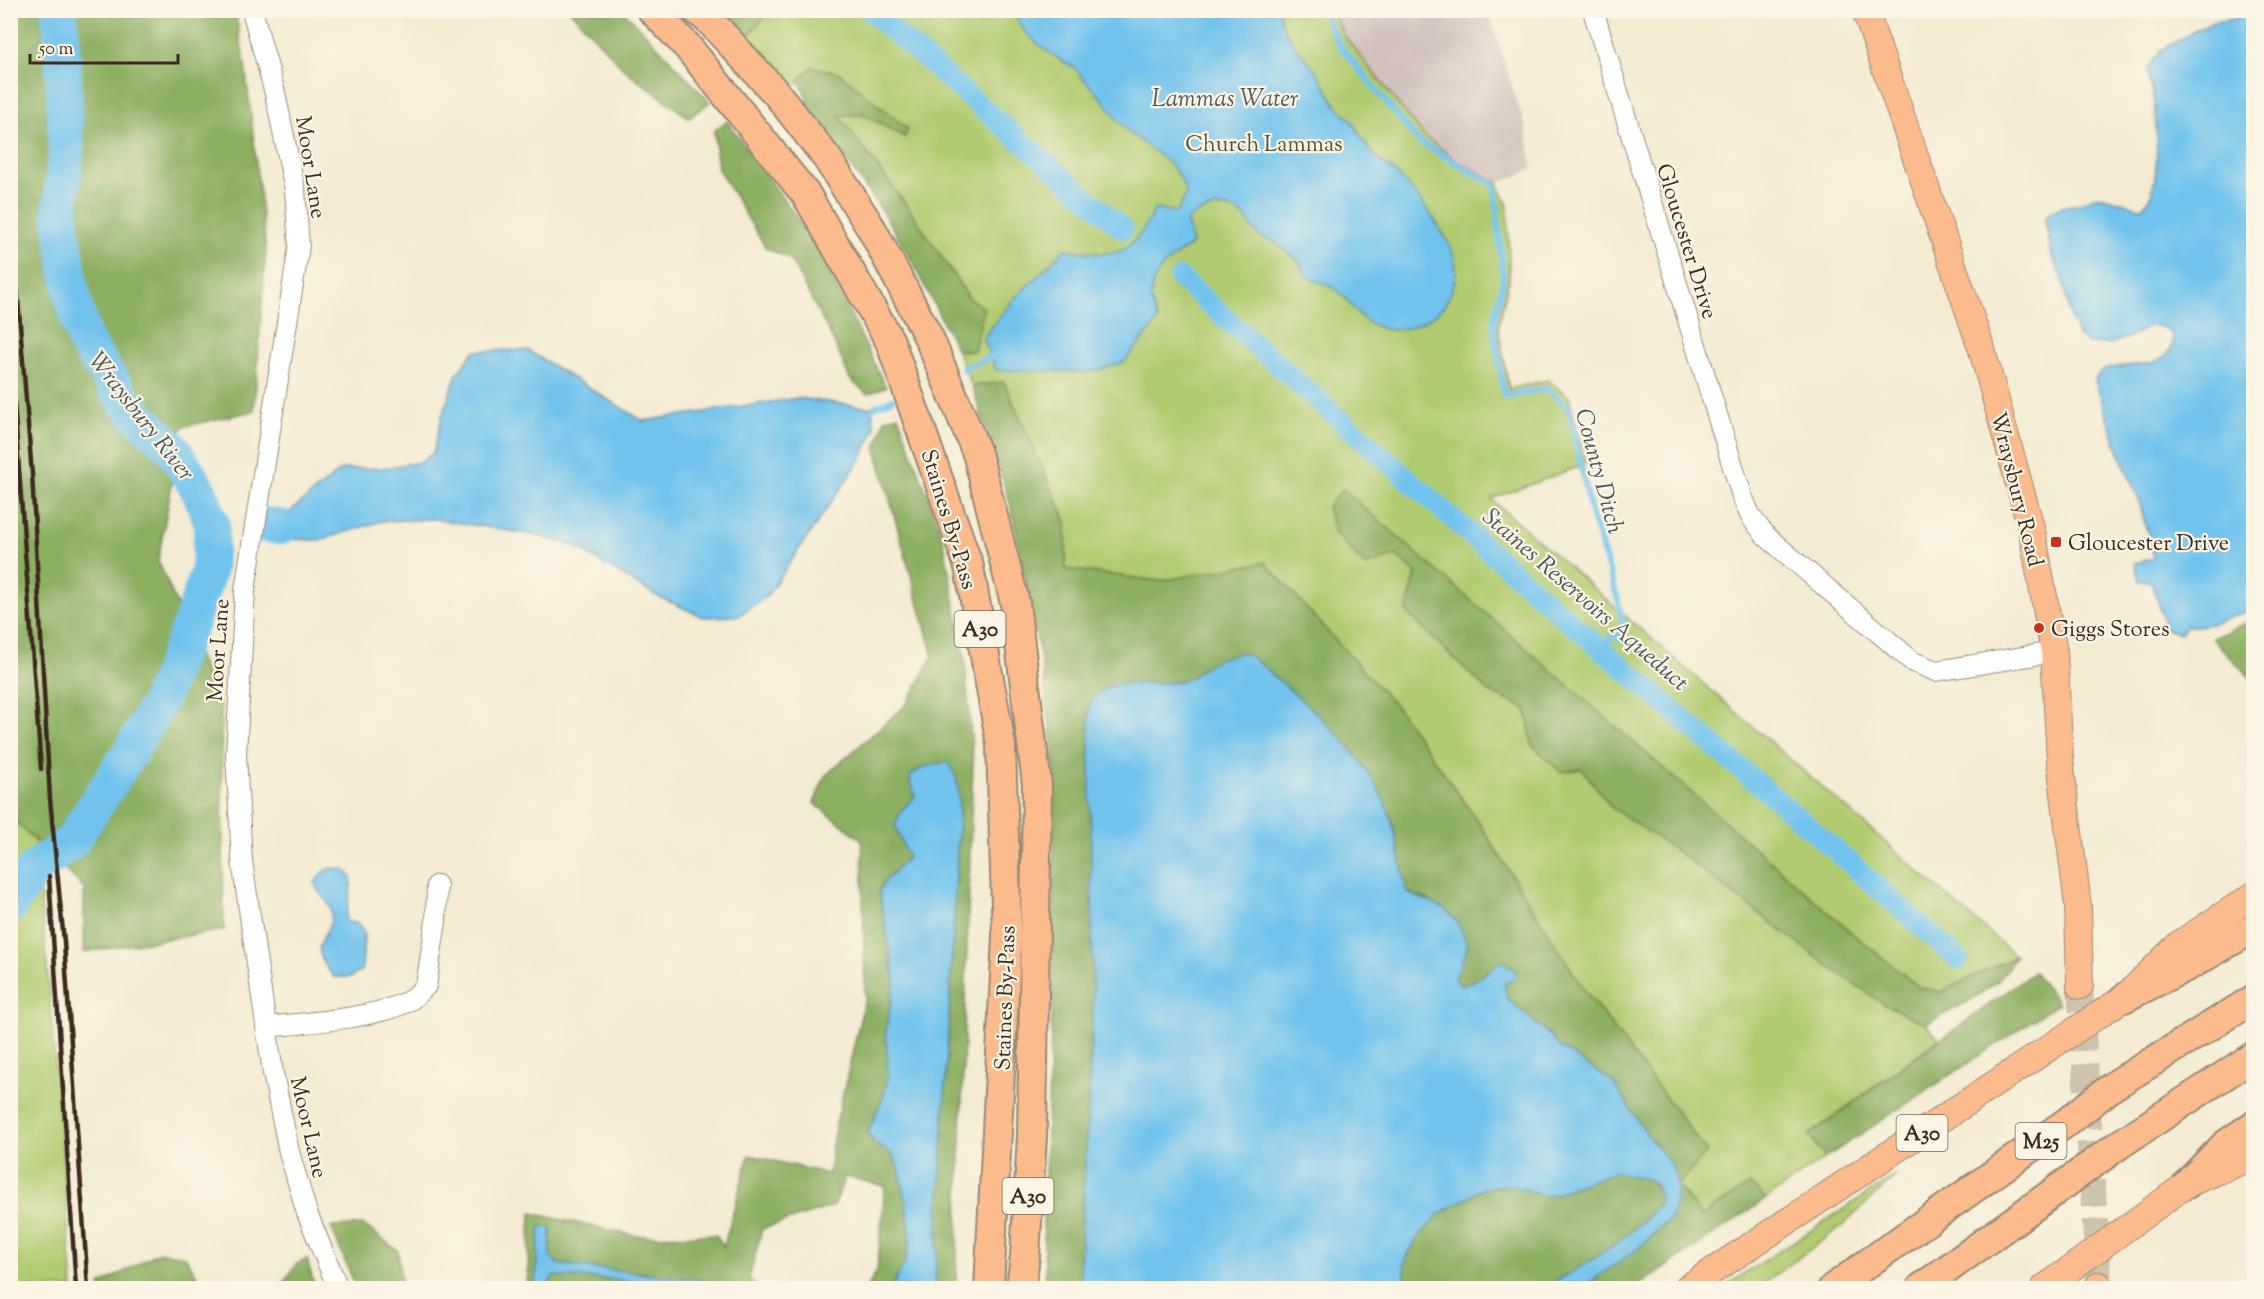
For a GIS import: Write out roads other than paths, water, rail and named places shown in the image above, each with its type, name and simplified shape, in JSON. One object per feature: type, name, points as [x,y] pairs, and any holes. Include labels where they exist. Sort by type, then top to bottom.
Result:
[{"type":"highway","name":"Staines By-Pass","points":[[652,10],[687,46],[807,196],[879,320],[890,341],[969,567],[1001,746],[1007,924],[989,1288]]},
{"type":"highway","name":"Staines By-Pass","points":[[697,10],[711,22],[777,94],[827,158],[873,231],[929,338],[977,453],[1015,603],[1037,786],[1032,1136],[1021,1288]]},
{"type":"highway","points":[[2124,998],[2192,964],[2253,928]]},
{"type":"highway","name":"M25","points":[[1833,1288],[2114,1086],[2253,999]]},
{"type":"highway","name":"M25","points":[[1921,1288],[2120,1144],[2253,1056]]},
{"type":"highway","points":[[2187,1184],[2225,1145],[2253,1125]]},
{"type":"main road","name":"Wraysbury Road","points":[[1865,10],[1982,350],[2032,531],[2054,652],[2060,760],[2078,906],[2080,986]]},
{"type":"main road","name":"A30","points":[[1687,1288],[2124,998],[2179,944],[2253,895]]},
{"type":"main road","points":[[2044,1288],[2187,1184],[2253,1155]]},
{"type":"main road","name":"A30","points":[[1025,1256],[1036,1288]]},
{"type":"street","name":"Moor Lane","points":[[252,10],[275,93],[295,190],[299,246],[245,590],[236,755],[242,861],[266,1027],[289,1152],[307,1213],[338,1288]]},
{"type":"street","name":"Gloucester Drive","points":[[1593,10],[1681,303],[1751,518],[1766,536],[1913,662],[1936,671],[2054,652]]},
{"type":"street","points":[[266,1027],[392,1008],[411,999],[426,986],[436,921],[437,885]]},
{"type":"water","points":[[2250,10],[2254,11],[2253,609],[2212,623],[2187,626],[2181,634],[2163,628],[2163,617],[2152,582],[2139,582],[2135,563],[2154,558],[2139,500],[2118,450],[2095,380],[2109,368],[2154,362],[2163,358],[2171,349],[2173,336],[2165,328],[2152,325],[2109,344],[2089,344],[2079,337],[2070,316],[2063,280],[2052,257],[2045,219],[2056,209],[2096,197],[2112,199],[2139,208],[2147,202],[2152,191],[2156,158],[2154,107],[2148,68],[2160,51],[2196,30],[2214,22],[2234,19]]},
{"type":"water","name":"Lammas Water","points":[[1017,11],[1279,11],[1288,36],[1316,71],[1338,108],[1350,119],[1372,153],[1396,173],[1442,231],[1454,257],[1456,268],[1453,288],[1444,306],[1423,322],[1405,329],[1387,329],[1371,324],[1360,316],[1345,297],[1333,287],[1305,275],[1300,261],[1278,244],[1259,235],[1239,212],[1216,207],[1187,220],[1192,244],[1164,266],[1154,280],[1151,289],[1151,298],[1158,321],[1124,362],[1091,372],[996,370],[983,338],[1015,298],[1065,249],[1098,253],[1120,251],[1129,246],[1137,237],[1155,209],[1177,212],[1186,194],[1178,174],[1164,158],[1125,128],[1076,68],[1059,59],[1029,36],[1017,19]]},
{"type":"water","points":[[527,350],[643,421],[798,398],[872,408],[875,429],[861,459],[767,596],[738,616],[703,617],[655,595],[576,547],[536,535],[434,519],[382,521],[320,540],[284,539],[280,527],[286,515],[342,469],[382,468],[421,462],[433,453],[442,416],[457,374],[474,351]]},
{"type":"water","points":[[1240,653],[1251,656],[1311,708],[1348,746],[1364,767],[1389,813],[1407,893],[1442,908],[1460,927],[1467,946],[1454,978],[1461,986],[1479,978],[1502,961],[1515,970],[1516,977],[1504,984],[1508,999],[1551,1036],[1558,1046],[1612,1081],[1651,1140],[1672,1165],[1677,1185],[1676,1202],[1671,1217],[1639,1248],[1581,1288],[1538,1288],[1569,1274],[1638,1225],[1661,1201],[1655,1184],[1649,1180],[1616,1172],[1548,1196],[1509,1185],[1480,1190],[1440,1213],[1418,1237],[1404,1267],[1407,1288],[1081,1288],[1080,1265],[1093,1008],[1089,707],[1096,695],[1107,688],[1120,684],[1178,682],[1190,678],[1215,661]]},
{"type":"water","points":[[946,762],[956,779],[959,816],[935,1288],[891,1288],[905,1263],[910,1242],[909,1220],[900,1172],[892,1154],[874,1143],[868,1132],[884,1095],[888,1077],[886,1030],[895,980],[879,890],[908,857],[895,825],[902,810],[915,796],[910,781],[911,775],[924,767]]},
{"type":"water","points":[[330,868],[344,869],[351,876],[346,922],[357,923],[364,933],[362,970],[351,977],[334,977],[320,954],[322,940],[331,921],[331,911],[315,883],[320,875]]},
{"type":"water","points":[[540,1226],[551,1228],[550,1257],[558,1264],[712,1281],[711,1286],[706,1288],[553,1276],[546,1288],[535,1288]]},
{"type":"waterway","name":"Wraysbury River","points":[[10,905],[34,869],[71,842],[132,749],[162,696],[191,623],[209,569],[212,524],[199,491],[174,450],[127,405],[85,341],[72,295],[60,215],[66,148],[59,10]]},
{"type":"waterway","name":"Staines Reservoirs Aqueduct","points":[[869,10],[1123,229]]},
{"type":"waterway","name":"County Ditch","points":[[1322,10],[1340,46],[1418,141],[1495,185],[1503,281],[1493,324],[1504,396],[1547,389],[1569,408],[1591,513],[1618,600],[1625,636],[1620,641]]},
{"type":"waterway","name":"Staines Reservoirs Aqueduct","points":[[1180,278],[1563,616],[1847,860],[1958,959]]},
{"type":"waterway","points":[[963,369],[990,357]]},
{"type":"waterway","points":[[872,408],[893,399]]},
{"type":"waterway","points":[[267,525],[280,527]]},
{"type":"waterway","points":[[1602,649],[1616,632],[1623,638]]},
{"type":"tunnel","points":[[2080,986],[2099,1285]]},
{"type":"railway","points":[[10,199],[32,474],[50,799],[64,942],[88,1288]]},
{"type":"railway","points":[[10,347],[41,769]]},
{"type":"railway","points":[[49,876],[76,1288]]},
{"type":"place","name":"Gloucester Drive","points":[[2056,542]]},
{"type":"place","name":"Giggs Stores","points":[[2039,628]]},
{"type":"park label","name":"Church Lammas","points":[[1264,143]]}]
